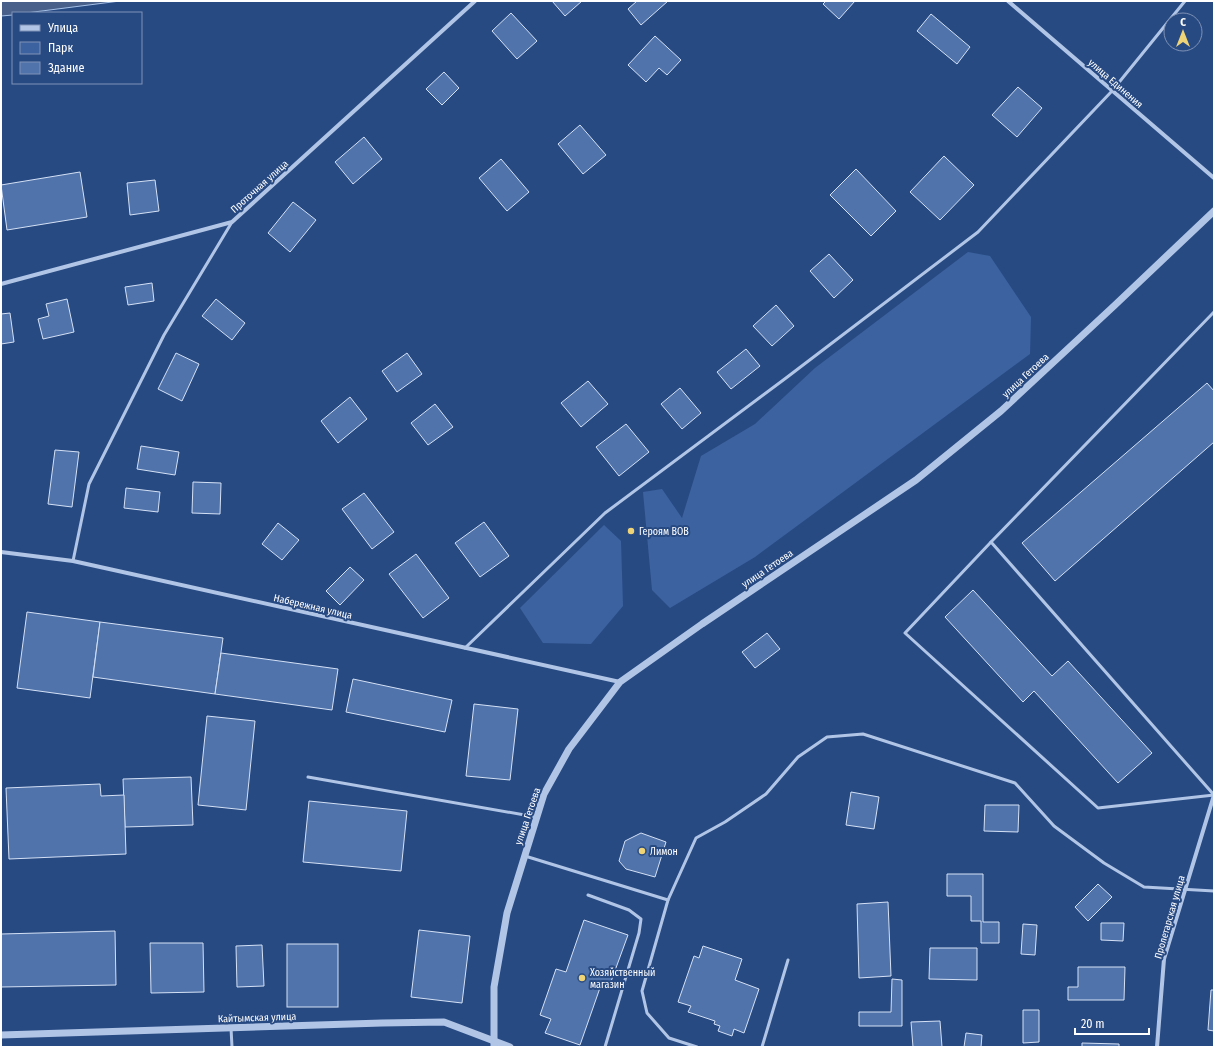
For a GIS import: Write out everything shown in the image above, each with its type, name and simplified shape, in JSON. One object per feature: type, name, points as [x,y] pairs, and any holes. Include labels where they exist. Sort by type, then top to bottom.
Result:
[{"type":"street","name":"Проточная улица","points":[[1,284],[232,222],[475,1]]},
{"type":"street","name":"улица Единения","points":[[1008,1],[1214,178]]},
{"type":"street","name":"улица Гетоева","points":[[494,1043],[494,987],[507,913],[544,794],[569,749],[620,682],[702,624],[916,480],[1001,410],[1116,305],[1214,211]]},
{"type":"street","name":"Набережная улица","points":[[1,552],[73,561],[465,649],[620,682]]},
{"type":"street","name":"Пролетарская улица","points":[[1157,1047],[1164,959],[1214,795]]},
{"type":"street","name":"Кайтымская улица","points":[[1,1035],[444,1022],[494,1043],[510,1047]]},
{"type":"lane","points":[[465,649],[605,513],[978,232],[1112,91],[1185,1]]},
{"type":"lane","points":[[73,561],[89,484],[164,335],[232,222]]},
{"type":"lane","points":[[1214,312],[905,633],[1098,808],[1214,795]]},
{"type":"lane","points":[[991,542],[1214,795]]},
{"type":"lane","points":[[697,1047],[669,1038],[647,1013],[642,991],[668,900],[696,838],[725,822],[766,794],[798,758],[827,736],[863,734],[1015,782],[1054,826],[1104,863],[1144,887],[1214,891]]},
{"type":"lane","points":[[308,777],[536,817]]},
{"type":"lane","points":[[525,856],[668,900]]},
{"type":"lane","points":[[588,895],[629,910],[641,919],[639,933],[605,1047]]},
{"type":"lane","points":[[762,1047],[788,960]]},
{"type":"lane","points":[[231,1028],[232,1047]]},
{"type":"green space","points":[[968,252],[990,256],[1031,317],[1030,354],[755,557],[670,608],[652,590],[643,492],[662,489],[682,518],[701,456],[755,424],[815,368]]},
{"type":"green space","points":[[604,525],[621,541],[623,606],[591,644],[543,643],[520,608]]},
{"type":"shaded area","points":[[1,1],[120,1],[34,12],[12,12],[12,15],[1,16]]},
{"type":"building","points":[[552,1],[582,1],[565,16]]},
{"type":"building","points":[[637,1],[668,1],[641,25],[628,9]]},
{"type":"building","points":[[826,1],[855,1],[839,19],[823,4]]},
{"type":"building","points":[[511,13],[537,41],[517,59],[492,31]]},
{"type":"building","points":[[931,14],[970,47],[957,64],[917,31]]},
{"type":"building","points":[[655,36],[681,60],[667,75],[659,68],[646,82],[628,65]]},
{"type":"building","points":[[444,72],[459,88],[442,105],[426,89]]},
{"type":"building","points":[[1018,87],[1042,108],[1017,137],[992,115]]},
{"type":"building","points":[[580,125],[606,155],[583,174],[558,144]]},
{"type":"building","points":[[364,137],[382,159],[353,184],[335,162]]},
{"type":"building","points":[[944,156],[974,185],[940,220],[910,192]]},
{"type":"building","points":[[501,159],[529,192],[507,211],[479,178]]},
{"type":"building","points":[[856,169],[896,211],[871,236],[830,195]]},
{"type":"building","points":[[80,172],[87,217],[7,230],[1,185]]},
{"type":"building","points":[[155,180],[159,211],[130,215],[127,183]]},
{"type":"building","points":[[293,202],[316,220],[290,252],[268,233]]},
{"type":"building","points":[[829,254],[853,280],[834,298],[810,271]]},
{"type":"building","points":[[152,283],[154,301],[128,305],[125,287]]},
{"type":"building","points":[[67,299],[74,332],[43,339],[38,319],[49,316],[46,304]]},
{"type":"building","points":[[216,299],[245,323],[232,340],[202,316]]},
{"type":"building","points":[[776,305],[794,326],[772,346],[753,326]]},
{"type":"building","points":[[10,313],[14,342],[1,344],[1,314]]},
{"type":"building","points":[[746,349],[760,366],[731,389],[717,372]]},
{"type":"building","points":[[176,353],[199,364],[182,401],[158,389]]},
{"type":"building","points":[[407,353],[422,374],[397,392],[382,371]]},
{"type":"building","points":[[588,381],[608,404],[581,427],[561,403]]},
{"type":"building","points":[[1207,383],[1214,391],[1214,442],[1055,581],[1022,543]]},
{"type":"building","points":[[680,388],[701,413],[682,429],[661,404]]},
{"type":"building","points":[[350,397],[367,419],[338,443],[321,421]]},
{"type":"building","points":[[435,404],[453,427],[428,445],[411,423]]},
{"type":"building","points":[[626,424],[649,452],[619,476],[596,447]]},
{"type":"building","points":[[141,446],[179,452],[175,475],[137,469]]},
{"type":"building","points":[[55,450],[79,452],[72,507],[48,504]]},
{"type":"building","points":[[193,482],[221,483],[220,514],[192,513]]},
{"type":"building","points":[[126,488],[160,492],[158,512],[124,508]]},
{"type":"building","points":[[364,493],[394,532],[372,549],[342,509]]},
{"type":"building","points":[[484,522],[509,556],[480,577],[455,543]]},
{"type":"building","points":[[278,523],[299,540],[282,560],[262,544]]},
{"type":"building","points":[[416,554],[449,598],[423,618],[389,574]]},
{"type":"building","points":[[350,567],[364,580],[340,605],[326,591]]},
{"type":"building","points":[[973,590],[1052,676],[1068,661],[1152,753],[1118,783],[1034,691],[1023,702],[945,617]]},
{"type":"building","points":[[27,612],[100,622],[90,698],[17,688]]},
{"type":"building","points":[[100,622],[223,638],[215,694],[93,677]]},
{"type":"building","points":[[767,633],[780,649],[755,668],[742,652]]},
{"type":"building","points":[[221,653],[338,669],[332,710],[215,694]]},
{"type":"building","points":[[353,679],[452,700],[445,732],[346,712]]},
{"type":"building","points":[[474,704],[518,709],[510,780],[466,776]]},
{"type":"building","points":[[207,716],[255,721],[246,810],[198,805]]},
{"type":"building","points":[[191,777],[193,825],[125,827],[123,779]]},
{"type":"building","points":[[100,784],[101,796],[124,795],[126,854],[9,859],[6,788]]},
{"type":"building","points":[[851,792],[879,797],[874,829],[846,825]]},
{"type":"building","points":[[309,801],[407,811],[401,871],[303,862]]},
{"type":"building","points":[[985,805],[1019,805],[1018,832],[984,831]]},
{"type":"building","name":"Лимон","points":[[641,833],[666,842],[655,877],[626,869],[619,861],[625,841]]},
{"type":"building","points":[[947,874],[983,874],[983,922],[999,922],[999,943],[981,943],[981,921],[971,921],[971,896],[947,896]]},
{"type":"building","points":[[1098,884],[1112,897],[1088,921],[1075,907]]},
{"type":"building","points":[[888,902],[891,976],[859,978],[857,904]]},
{"type":"building","name":"Хозяйственный магазин","points":[[584,920],[628,935],[609,987],[601,985],[580,1045],[545,1033],[551,1019],[540,1015],[556,969],[566,972]]},
{"type":"building","points":[[1101,923],[1124,923],[1123,941],[1101,940]]},
{"type":"building","points":[[1023,924],[1037,925],[1035,955],[1021,954]]},
{"type":"building","points":[[419,930],[470,936],[462,1003],[411,997]]},
{"type":"building","points":[[115,931],[116,985],[1,987],[1,934]]},
{"type":"building","points":[[150,943],[203,943],[204,992],[151,993]]},
{"type":"building","points":[[287,944],[338,944],[338,1007],[287,1007]]},
{"type":"building","points":[[262,945],[264,986],[237,987],[236,946]]},
{"type":"building","points":[[703,946],[742,959],[735,980],[759,989],[744,1033],[734,1029],[732,1036],[718,1031],[720,1026],[714,1024],[715,1021],[688,1012],[691,1006],[678,1002],[694,956],[699,958]]},
{"type":"building","points":[[930,948],[977,948],[977,980],[929,979]]},
{"type":"building","points":[[1078,967],[1125,967],[1124,1000],[1068,1000],[1068,987],[1078,987]]},
{"type":"building","points":[[892,979],[902,980],[902,1026],[859,1026],[859,1012],[891,1012]]},
{"type":"building","points":[[1211,990],[1214,990],[1214,1031],[1208,1030]]},
{"type":"building","points":[[1023,1010],[1039,1010],[1039,1042],[1023,1043]]},
{"type":"building","points":[[940,1021],[942,1047],[913,1047],[911,1022]]},
{"type":"building","points":[[966,1033],[982,1035],[981,1047],[964,1047]]},
{"type":"building","points":[[1082,1043],[1119,1044],[1119,1047],[1082,1047]]},
{"type":"place","name":"Героям ВОВ","points":[[631,531]]},
{"type":"place","name":"Лимон","points":[[642,851]]},
{"type":"place","name":"Хозяйственный магазин","points":[[582,978]]}]
